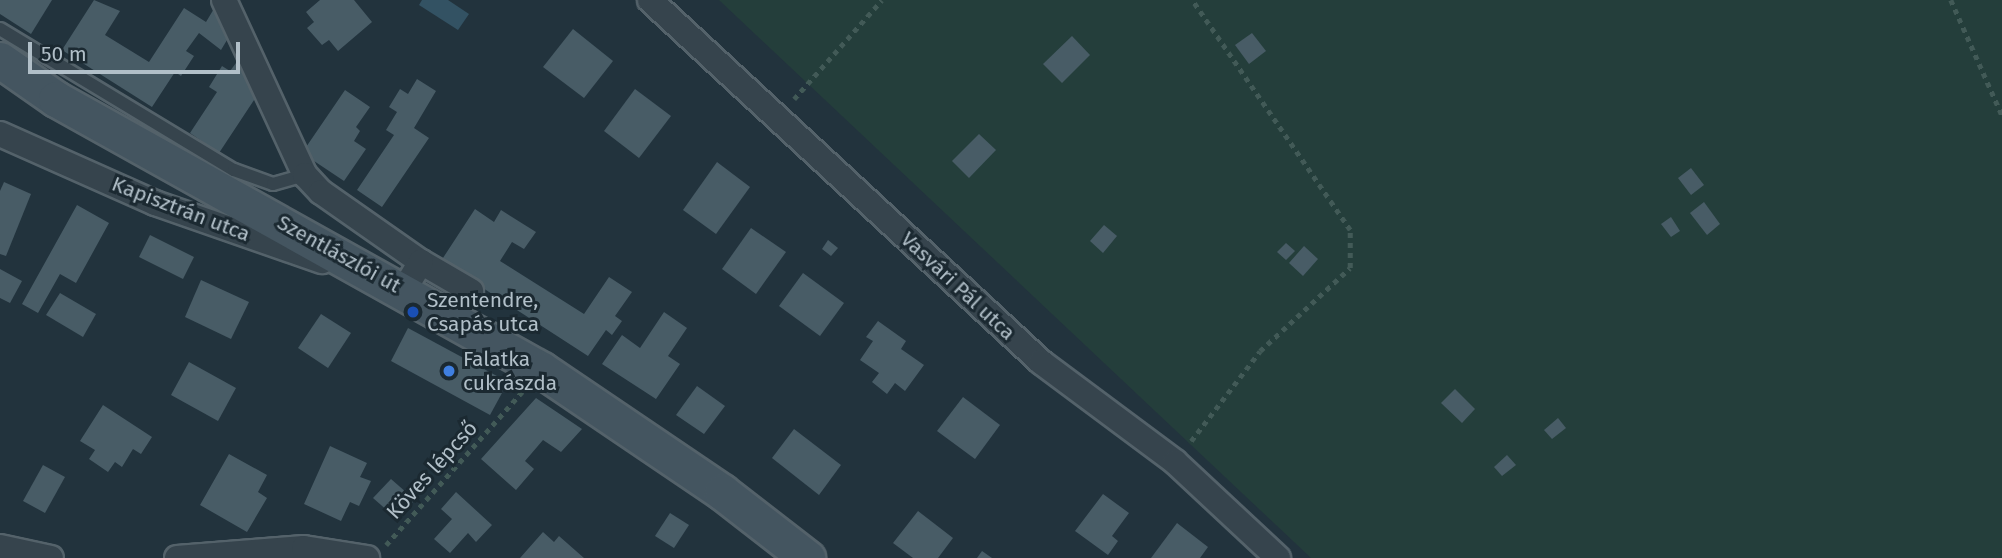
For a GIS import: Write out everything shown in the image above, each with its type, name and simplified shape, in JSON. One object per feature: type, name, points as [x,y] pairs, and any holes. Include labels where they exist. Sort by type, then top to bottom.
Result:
[{"type":"main road","name":"Szentlászlói út","points":[[0,60],[56,99],[413,276],[542,370],[722,492],[807,558]]},
{"type":"street","points":[[224,0],[305,175],[413,276],[471,291]]},
{"type":"street","name":"Vasvári Pál utca","points":[[650,0],[1041,362],[1175,462],[1278,558]]},
{"type":"street","name":"Kapisztrán utca","points":[[0,134],[155,203],[413,276]]},
{"type":"street","points":[[177,558],[304,548],[360,555]]},
{"type":"street","points":[[4,551],[51,558]]},
{"type":"lane","points":[[0,29],[234,170],[273,184],[305,175]]},
{"type":"path","points":[[777,118],[881,0]]},
{"type":"path","points":[[1175,462],[1260,351],[1350,268],[1350,230],[1192,0]]},
{"type":"path","points":[[1951,0],[2002,115]]},
{"type":"path","name":"Köves lépcső","points":[[360,555],[542,370]]},
{"type":"green space","points":[[719,0],[2002,0],[2002,558],[1311,558]]},
{"type":"water","points":[[422,0],[448,0],[469,14],[458,30],[419,5]]},
{"type":"building","points":[[0,0],[52,0],[31,34],[0,14]]},
{"type":"building","points":[[94,0],[120,11],[105,35],[149,62],[184,8],[206,22],[215,7],[230,35],[221,50],[199,33],[186,51],[194,56],[181,76],[175,72],[152,107],[62,50]]},
{"type":"building","points":[[320,0],[354,0],[372,22],[338,51],[329,40],[322,45],[307,28],[314,22],[306,12]]},
{"type":"building","points":[[573,29],[613,61],[584,98],[543,67]]},
{"type":"building","points":[[1252,33],[1266,51],[1249,64],[1235,45]]},
{"type":"building","points":[[1072,36],[1090,55],[1062,83],[1043,64]]},
{"type":"building","points":[[242,55],[260,91],[219,153],[190,133],[217,92],[209,87],[222,66],[230,71]]},
{"type":"building","points":[[417,79],[436,91],[414,128],[429,138],[382,207],[357,190],[394,135],[386,130],[397,112],[389,107],[400,89],[408,94]]},
{"type":"building","points":[[635,89],[671,116],[639,158],[604,131]]},
{"type":"building","points":[[345,90],[370,107],[356,127],[360,131],[354,141],[366,149],[344,181],[302,153]]},
{"type":"building","points":[[979,134],[996,150],[969,178],[952,161]]},
{"type":"building","points":[[717,162],[750,187],[716,234],[683,210]]},
{"type":"building","points":[[1691,168],[1704,185],[1691,195],[1678,178]]},
{"type":"building","points":[[4,182],[31,194],[6,256],[0,254],[0,191]]},
{"type":"building","points":[[1704,202],[1720,224],[1707,235],[1690,213]]},
{"type":"building","points":[[77,205],[109,223],[76,283],[60,274],[38,313],[22,304]]},
{"type":"building","points":[[475,209],[494,222],[501,210],[536,232],[524,249],[512,242],[500,261],[584,314],[609,277],[632,292],[615,316],[622,321],[612,335],[606,330],[588,356],[441,261]]},
{"type":"building","points":[[1671,217],[1680,231],[1671,237],[1661,224]]},
{"type":"building","points":[[1104,225],[1117,236],[1103,253],[1090,241]]},
{"type":"building","points":[[751,228],[786,252],[756,294],[722,269]]},
{"type":"building","points":[[150,235],[194,257],[183,279],[139,257]]},
{"type":"building","points":[[828,240],[838,248],[831,256],[822,249]]},
{"type":"building","points":[[1286,243],[1295,251],[1286,260],[1277,252]]},
{"type":"building","points":[[1304,246],[1318,259],[1303,276],[1289,263]]},
{"type":"building","points":[[0,269],[22,281],[10,303],[0,298]]},
{"type":"building","points":[[803,273],[844,303],[820,336],[779,306]]},
{"type":"building","points":[[201,280],[249,302],[231,339],[185,317]]},
{"type":"building","points":[[60,293],[96,314],[83,337],[46,315]]},
{"type":"building","points":[[664,312],[687,328],[668,356],[680,364],[656,399],[602,364],[622,335],[640,348]]},
{"type":"building","points":[[321,314],[351,333],[328,368],[298,348]]},
{"type":"building","points":[[878,321],[906,341],[901,349],[924,365],[905,391],[895,383],[887,394],[872,382],[879,373],[860,360],[873,341],[866,337]]},
{"type":"building","name":"Falatka cukrászda","points":[[408,328],[508,382],[490,415],[391,361]]},
{"type":"building","points":[[189,362],[236,388],[218,421],[171,395]]},
{"type":"building","points":[[697,386],[725,406],[704,434],[676,415]]},
{"type":"building","points":[[1455,389],[1475,409],[1462,423],[1441,403]]},
{"type":"building","points":[[963,397],[1000,425],[975,459],[937,431]]},
{"type":"building","points":[[536,398],[582,429],[561,452],[543,440],[525,461],[534,469],[516,490],[481,459]]},
{"type":"building","points":[[103,405],[152,437],[141,454],[133,449],[122,467],[115,462],[108,472],[89,459],[95,450],[80,441]]},
{"type":"building","points":[[1558,418],[1566,428],[1552,439],[1544,430]]},
{"type":"building","points":[[794,429],[841,465],[819,495],[772,458]]},
{"type":"building","points":[[330,446],[367,463],[360,477],[371,481],[359,506],[350,502],[341,521],[304,504]]},
{"type":"building","points":[[229,454],[267,475],[258,492],[267,498],[247,532],[200,505]]},
{"type":"building","points":[[1507,455],[1516,465],[1502,476],[1494,467]]},
{"type":"building","points":[[43,465],[65,477],[45,513],[23,501]]},
{"type":"building","points":[[391,479],[415,500],[397,519],[373,498]]},
{"type":"building","points":[[456,492],[492,525],[476,542],[468,533],[450,553],[434,539],[452,519],[441,509]]},
{"type":"building","points":[[1103,494],[1129,513],[1112,536],[1118,541],[1108,555],[1075,531]]},
{"type":"building","points":[[918,511],[953,538],[938,558],[913,558],[893,543]]},
{"type":"building","points":[[670,513],[689,525],[674,548],[655,536]]},
{"type":"building","points":[[1177,523],[1208,547],[1200,558],[1151,558]]},
{"type":"building","points":[[543,532],[554,542],[559,536],[584,558],[520,558]]},
{"type":"building","points":[[982,551],[992,558],[977,558]]},
{"type":"place","name":"Szentendre, Csapás utca","points":[[413,312]]},
{"type":"place","name":"Falatka cukrászda","points":[[449,371]]}]
